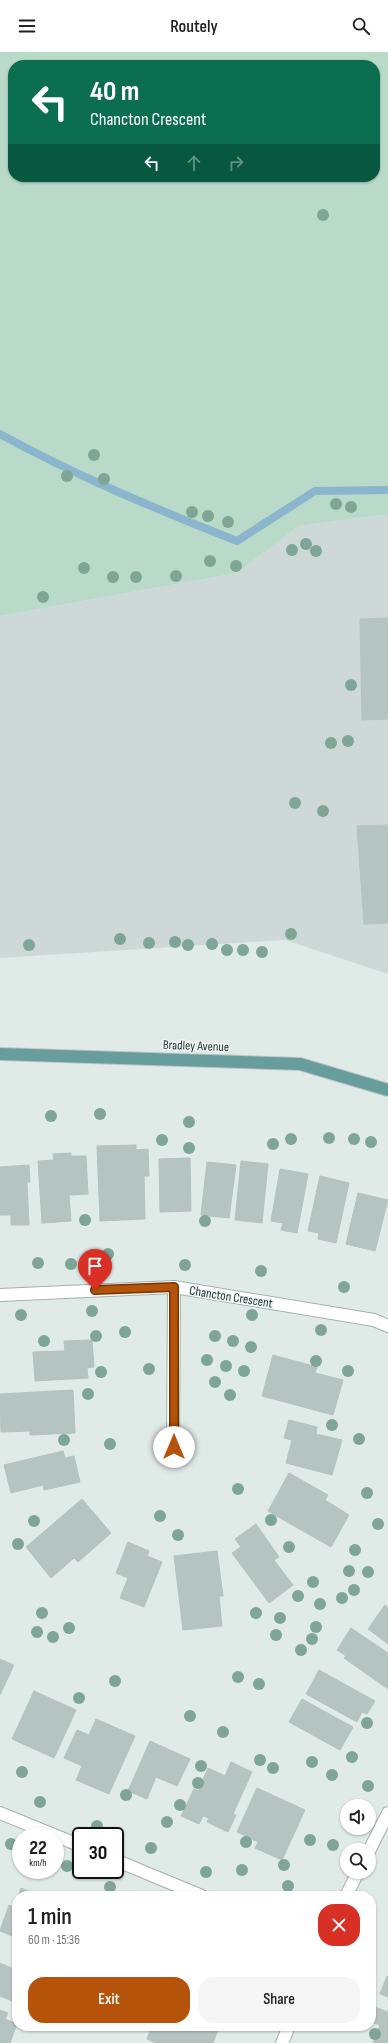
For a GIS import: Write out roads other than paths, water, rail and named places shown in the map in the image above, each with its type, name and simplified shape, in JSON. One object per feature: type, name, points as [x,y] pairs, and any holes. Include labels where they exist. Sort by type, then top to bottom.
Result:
[{"type":"main road","name":"Bradley Avenue","points":[[0,1054],[300,1064],[388,1090]]},
{"type":"street","name":"Chancton Crescent","points":[[0,1295],[174,1287],[374,1320],[388,1326]]},
{"type":"street","points":[[174,1287],[174,1447]]},
{"type":"street","points":[[0,1813],[72,1842]]},
{"type":"street","points":[[373,1843],[388,1813]]},
{"type":"street","points":[[124,1864],[190,1891]]},
{"type":"street","points":[[348,1891],[354,1879]]},
{"type":"street","points":[[282,2043],[287,2031]]},
{"type":"waterway","points":[[0,434],[87,478],[176,517],[237,541],[315,491],[388,490]]}]
